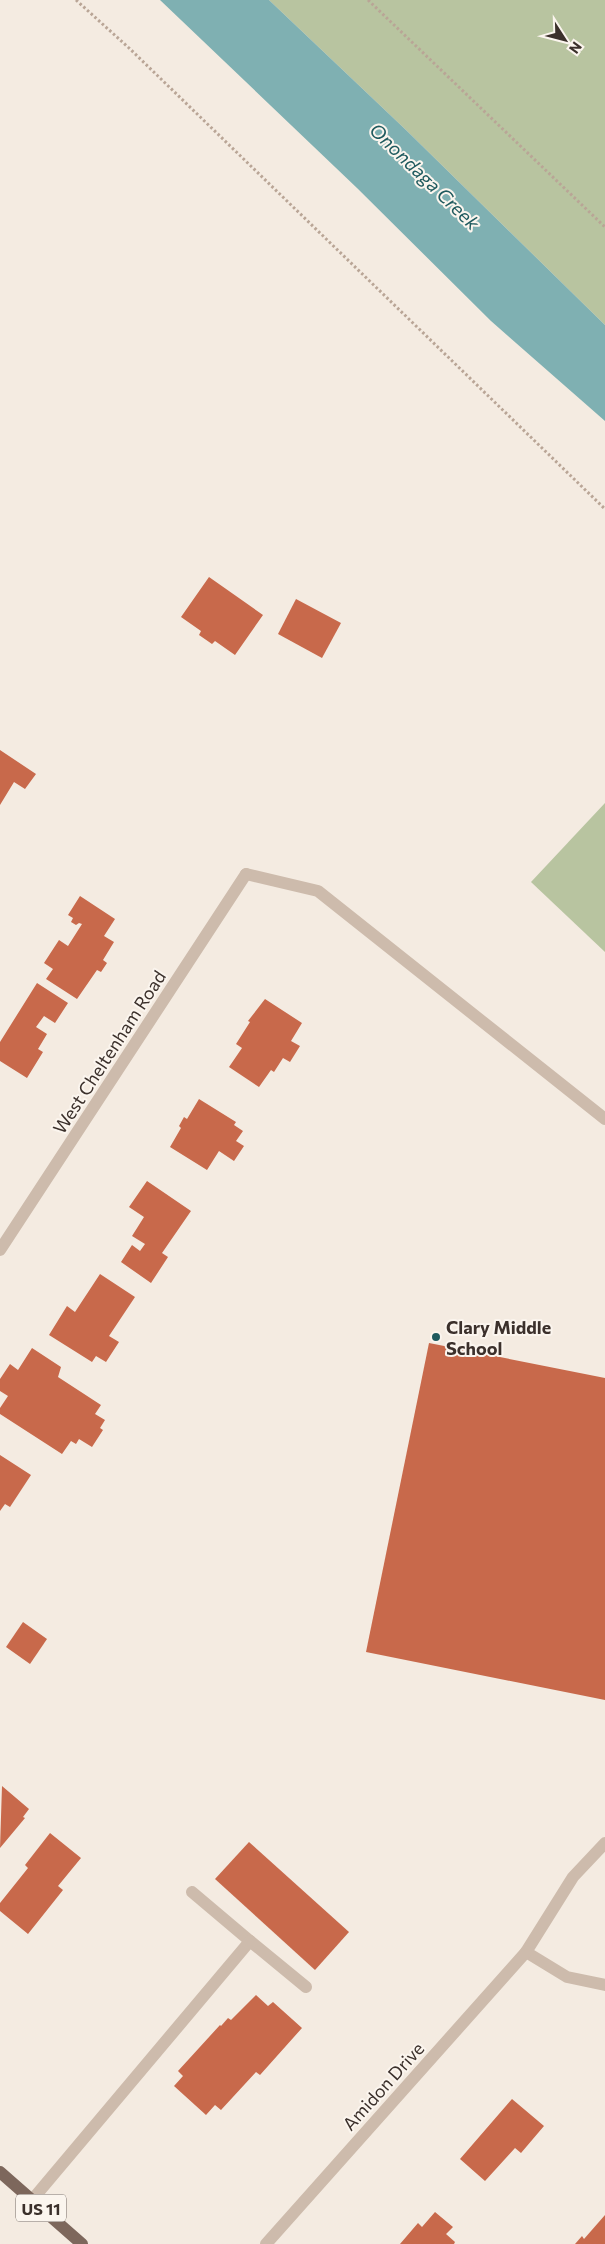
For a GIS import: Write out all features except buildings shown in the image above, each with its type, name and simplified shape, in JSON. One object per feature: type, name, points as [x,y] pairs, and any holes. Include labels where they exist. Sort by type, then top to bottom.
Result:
[{"type":"main road","name":"US 11","points":[[0,2172],[82,2244]]},
{"type":"street","name":"West Cheltenham Road","points":[[0,1250],[246,874],[318,891],[605,1118]]},
{"type":"street","name":"Amidon Drive","points":[[266,2244],[526,1952],[573,1877],[605,1843]]},
{"type":"street","points":[[192,1892],[306,1987]]},
{"type":"street","points":[[32,2200],[250,1942]]},
{"type":"street","points":[[526,1952],[568,1977],[605,1985]]},
{"type":"path","points":[[76,0],[129,48],[605,509]]},
{"type":"path","points":[[368,0],[605,227]]},
{"type":"green space","points":[[269,0],[605,0],[605,325],[406,130]]},
{"type":"green space","points":[[605,803],[605,952],[531,882]]},
{"type":"water","name":"Onondaga Creek","points":[[160,0],[269,0],[406,130],[605,325],[605,421],[491,321],[357,188]]},
{"type":"place","name":"Clary Middle School","points":[[436,1337]]}]
